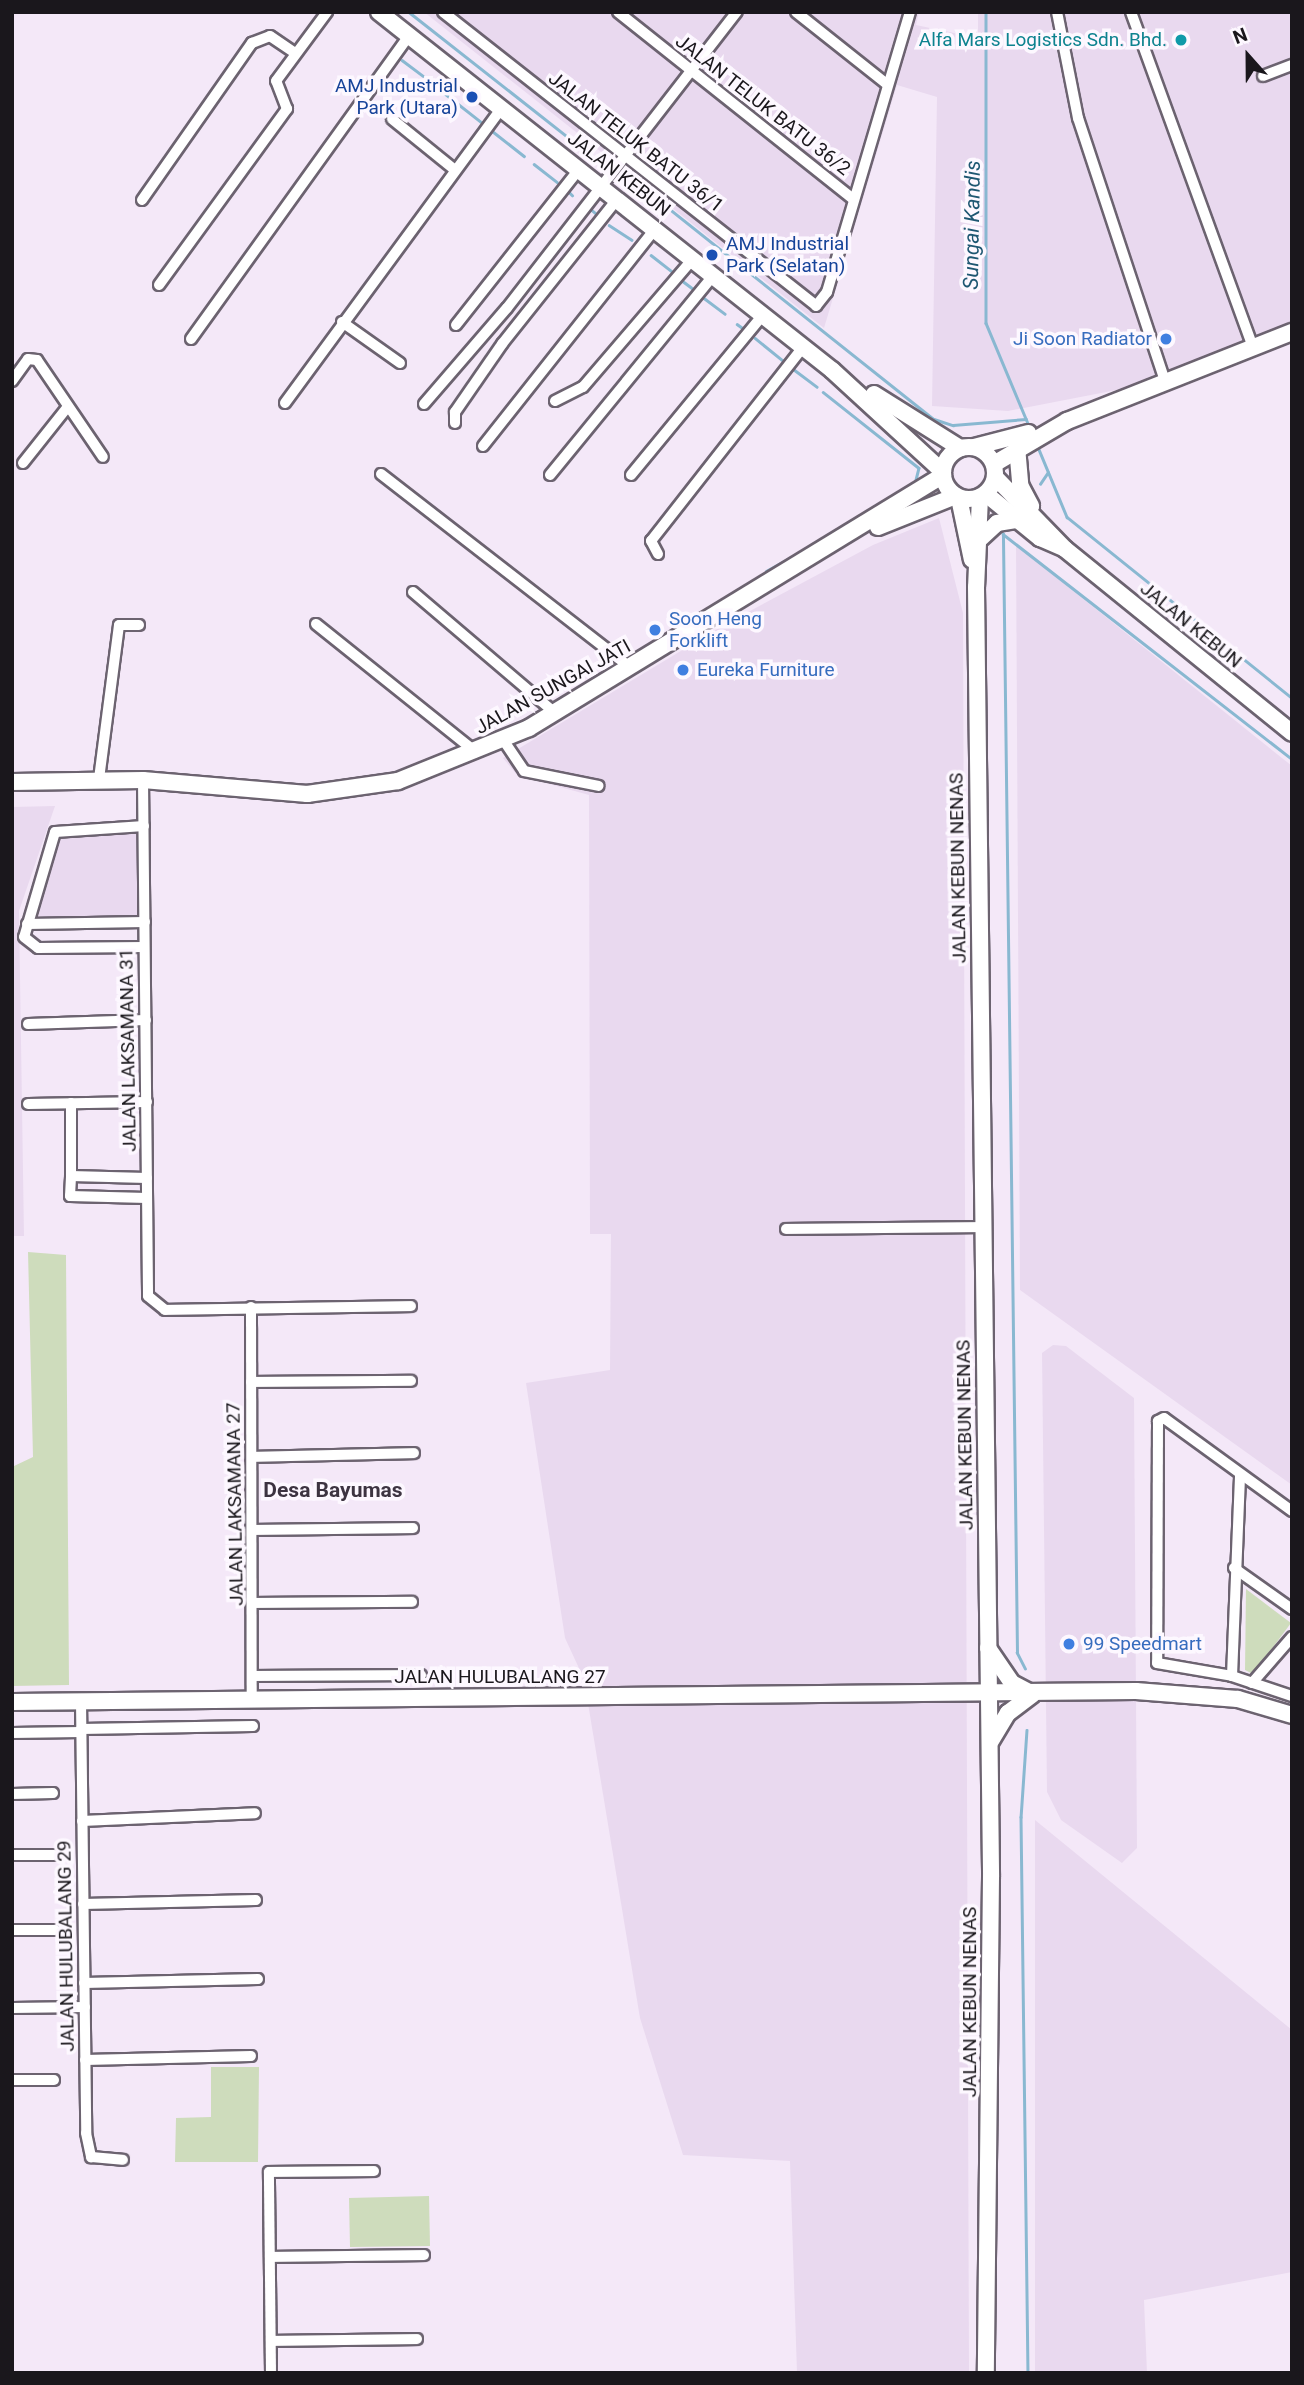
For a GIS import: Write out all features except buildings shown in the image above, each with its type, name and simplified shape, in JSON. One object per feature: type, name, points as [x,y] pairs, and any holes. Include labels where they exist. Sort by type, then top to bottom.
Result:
[{"type":"street","points":[[159,285],[287,109],[276,80],[327,12]]},
{"type":"street","name":"JALAN KEBUN","points":[[379,12],[618,198],[832,370],[943,473],[958,497]]},
{"type":"street","name":"JALAN TELUK BATU 36/1","points":[[443,12],[816,306],[827,292],[853,199]]},
{"type":"street","name":"JALAN TELUK BATU 36/2","points":[[618,12],[853,199]]},
{"type":"street","points":[[424,404],[737,12]]},
{"type":"street","points":[[796,12],[887,84]]},
{"type":"street","points":[[853,199],[910,12]]},
{"type":"street","points":[[1057,12],[1078,118],[1165,381]]},
{"type":"street","points":[[1131,12],[1252,347]]},
{"type":"street","points":[[142,200],[252,43],[270,36],[295,53]]},
{"type":"street","points":[[191,339],[408,36]]},
{"type":"street","points":[[1263,76],[1292,65]]},
{"type":"street","points":[[285,404],[342,322],[502,108]]},
{"type":"street","points":[[392,119],[455,170]]},
{"type":"street","points":[[456,326],[579,169]]},
{"type":"street","points":[[455,423],[455,412],[502,344],[618,198]]},
{"type":"street","points":[[483,446],[655,229]]},
{"type":"street","points":[[555,401],[583,387],[692,260]]},
{"type":"street","points":[[550,475],[713,276]]},
{"type":"street","points":[[631,475],[763,315]]},
{"type":"street","points":[[342,322],[400,363]]},
{"type":"street","points":[[837,544],[958,497],[983,496],[995,471],[1017,447],[1067,421],[1292,332]]},
{"type":"street","points":[[658,554],[651,541],[803,347]]},
{"type":"street","points":[[12,381],[33,358],[66,409],[103,457]]},
{"type":"street","name":"JALAN KEBUN","points":[[832,370],[967,448],[995,471],[1065,549]]},
{"type":"street","points":[[23,463],[66,409]]},
{"type":"street","points":[[943,473],[967,448],[1067,421]]},
{"type":"street","points":[[1017,447],[1020,485],[1050,530]]},
{"type":"street","name":"JALAN SUNGAI JATI","points":[[12,782],[144,780],[256,792],[343,791],[398,781],[504,740],[555,713],[837,544],[943,473]]},
{"type":"street","points":[[381,474],[631,668]]},
{"type":"street","name":"JALAN KEBUN","points":[[983,496],[1016,520],[1065,549],[1292,733]]},
{"type":"street","name":"JALAN KEBUN NENAS","points":[[983,496],[976,587],[989,1746],[986,2373]]},
{"type":"street","points":[[958,497],[976,587]]},
{"type":"street","points":[[980,539],[997,523],[1016,520]]},
{"type":"street","points":[[413,592],[555,713]]},
{"type":"street","points":[[316,624],[476,752]]},
{"type":"street","points":[[99,779],[119,625],[139,625]]},
{"type":"street","points":[[504,740],[524,771],[599,786]]},
{"type":"street","name":"JALAN LAKSAMANA 31","points":[[144,780],[148,1296],[165,1310],[251,1307]]},
{"type":"street","points":[[144,826],[64,828],[55,832],[24,937],[38,948],[144,947]]},
{"type":"street","points":[[27,924],[145,922]]},
{"type":"street","points":[[29,1024],[146,1020]]},
{"type":"street","points":[[71,1102],[70,1196],[147,1198]]},
{"type":"street","points":[[28,1104],[147,1102]]},
{"type":"street","points":[[71,1176],[147,1178]]},
{"type":"street","points":[[786,1229],[983,1227]]},
{"type":"street","points":[[251,1307],[411,1306]]},
{"type":"street","name":"JALAN LAKSAMANA 27","points":[[251,1307],[255,1530],[255,1676],[252,1700]]},
{"type":"street","points":[[251,1382],[411,1381]]},
{"type":"street","points":[[1292,1511],[1164,1418],[1155,1426],[1154,1656],[1164,1668],[1232,1675],[1292,1696]]},
{"type":"street","points":[[253,1457],[414,1453]]},
{"type":"street","points":[[1232,1675],[1234,1568],[1240,1475]]},
{"type":"street","points":[[255,1530],[413,1528]]},
{"type":"street","points":[[1234,1568],[1292,1609]]},
{"type":"street","points":[[254,1603],[412,1602]]},
{"type":"street","points":[[1252,1683],[1292,1637]]},
{"type":"street","points":[[988,1647],[1012,1683],[1027,1694],[1008,1713],[989,1746]]},
{"type":"street","points":[[255,1676],[422,1675]]},
{"type":"street","name":"JALAN HULUBALANG 27","points":[[12,1702],[1176,1692],[1238,1699],[1292,1715]]},
{"type":"street","name":"JALAN HULUBALANG 29","points":[[81,1701],[88,2152],[98,2160],[122,2160]]},
{"type":"street","points":[[12,1733],[253,1726]]},
{"type":"street","points":[[12,1794],[53,1793]]},
{"type":"street","points":[[82,1821],[255,1813]]},
{"type":"street","points":[[12,1855],[54,1854]]},
{"type":"street","points":[[83,1904],[256,1900]]},
{"type":"street","points":[[12,1930],[55,1930]]},
{"type":"street","points":[[84,1983],[258,1979]]},
{"type":"street","points":[[12,2008],[85,2007]]},
{"type":"street","points":[[85,2060],[251,2056]]},
{"type":"street","points":[[12,2080],[54,2080]]},
{"type":"street","points":[[271,2373],[269,2172],[374,2171]]},
{"type":"street","points":[[270,2258],[424,2255]]},
{"type":"street","points":[[271,2341],[417,2339]]},
{"type":"shaded area","points":[[424,12],[919,12],[916,25],[978,38],[978,12],[1292,12],[1292,326],[1132,387],[1008,411],[932,406],[937,97],[897,85],[824,328]]},
{"type":"shaded area","points":[[939,518],[963,613],[969,2373],[797,2373],[790,2161],[683,2155],[640,2018],[584,1679],[565,1638],[526,1383],[610,1370],[611,1234],[590,1234],[589,795],[517,775],[503,758],[724,625],[873,545]]},
{"type":"shaded area","points":[[1016,545],[1292,766],[1292,1485],[1020,1290]]},
{"type":"shaded area","points":[[55,806],[19,911],[24,1236],[12,1236],[12,807]]},
{"type":"shaded area","points":[[140,830],[141,919],[31,920],[58,835]]},
{"type":"shaded area","points":[[1053,1345],[1066,1346],[1134,1398],[1137,1848],[1122,1863],[1061,1820],[1047,1792],[1042,1353]]},
{"type":"shaded area","points":[[1035,1820],[1292,2030],[1292,2272],[1144,2300],[1147,2373],[1035,2373]]},
{"type":"green space","points":[[28,1252],[66,1255],[69,1685],[12,1686],[12,1467],[33,1457]]},
{"type":"green space","points":[[1246,1589],[1291,1623],[1253,1674],[1245,1670]]},
{"type":"green space","points":[[211,2067],[259,2067],[258,2162],[175,2162],[176,2118],[211,2117]]},
{"type":"green space","points":[[429,2196],[430,2246],[350,2247],[349,2198]]},
{"type":"waterway","points":[[409,12],[579,146]]},
{"type":"waterway","name":"Sungai Kandis","points":[[986,12],[986,323],[1030,428]]},
{"type":"waterway","points":[[402,60],[423,76]]},
{"type":"waterway","points":[[429,81],[485,125]]},
{"type":"waterway","points":[[491,130],[524,156]]},
{"type":"waterway","points":[[534,164],[557,182]]},
{"type":"waterway","points":[[626,182],[647,191],[934,419],[953,425],[1026,419]]},
{"type":"waterway","points":[[568,191],[572,195]]},
{"type":"waterway","points":[[588,207],[599,216]]},
{"type":"waterway","points":[[609,225],[632,240]]},
{"type":"waterway","points":[[651,255],[675,274]]},
{"type":"waterway","points":[[680,279],[696,291]]},
{"type":"waterway","points":[[700,295],[725,314]]},
{"type":"waterway","points":[[737,324],[744,329]]},
{"type":"waterway","points":[[755,338],[786,363]]},
{"type":"waterway","points":[[792,368],[817,387]]},
{"type":"waterway","points":[[823,392],[919,468],[915,484]]},
{"type":"waterway","name":"Sungai Kandis","points":[[1038,447],[1067,517],[1292,698]]},
{"type":"waterway","points":[[1040,484],[1048,472]]},
{"type":"waterway","points":[[1025,1669],[1017,1653],[1003,534],[1292,759]]},
{"type":"waterway","points":[[766,571],[819,542]]},
{"type":"waterway","points":[[1027,1730],[1021,1817],[1028,2373]]},
{"type":"place","name":"Alfa Mars Logistics Sdn. Bhd.","points":[[1181,40]]},
{"type":"place","name":"AMJ Industrial Park (Utara)","points":[[472,97]]},
{"type":"place","name":"AMJ Industrial Park (Selatan)","points":[[712,255]]},
{"type":"place","name":"Ji Soon Radiator","points":[[1166,339]]},
{"type":"place","name":"Soon Heng Forklift","points":[[655,630]]},
{"type":"place","name":"Eureka Furniture","points":[[683,670]]},
{"type":"place","name":"99 Speedmart","points":[[1069,1644]]},
{"type":"district","name":"Desa Bayumas","points":[[333,1490]]}]
